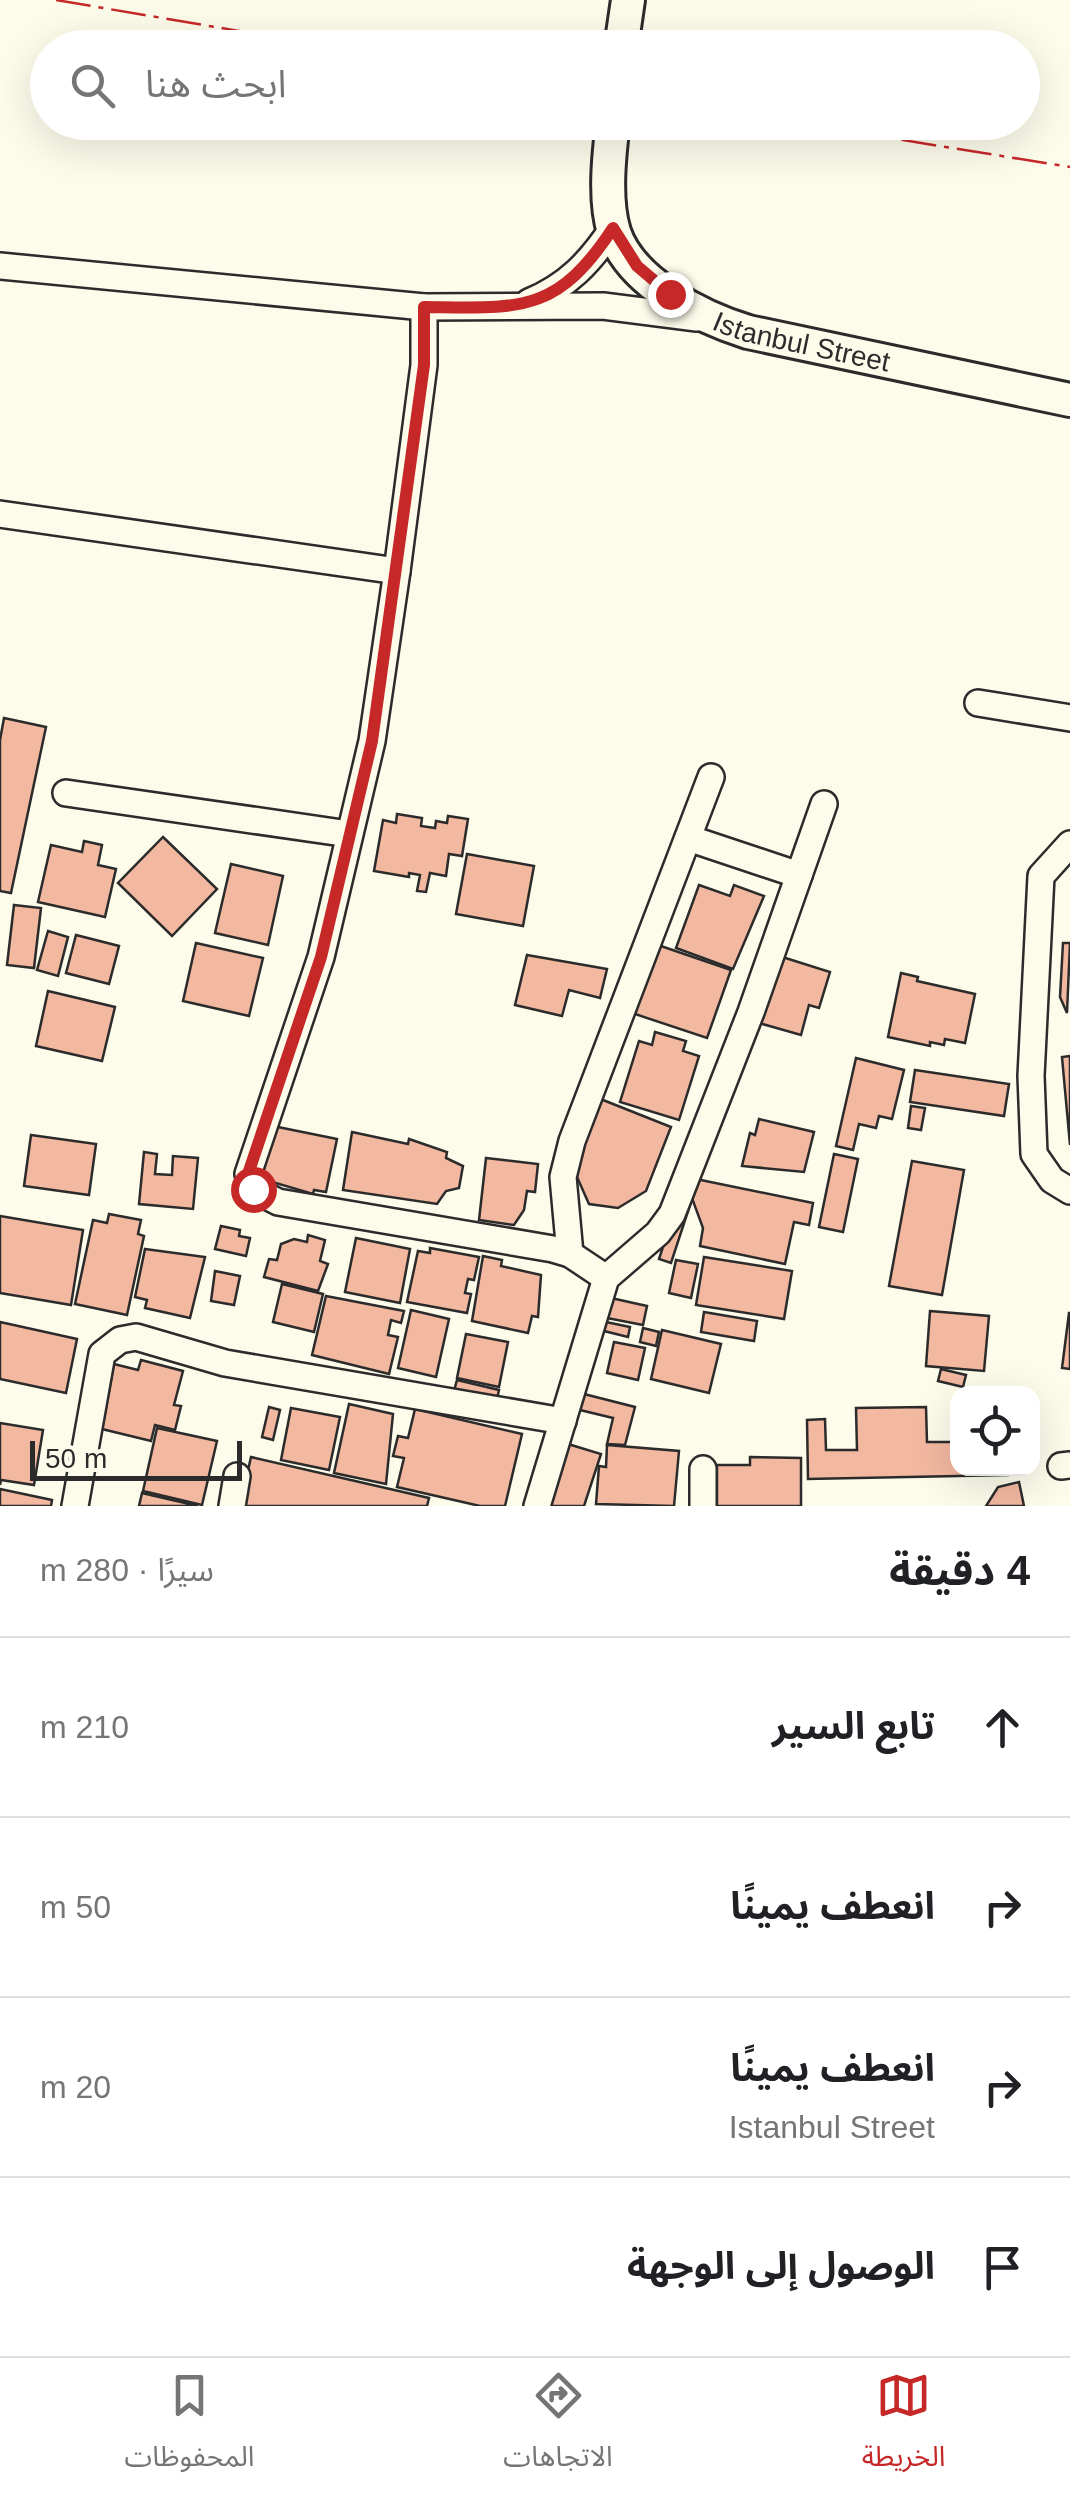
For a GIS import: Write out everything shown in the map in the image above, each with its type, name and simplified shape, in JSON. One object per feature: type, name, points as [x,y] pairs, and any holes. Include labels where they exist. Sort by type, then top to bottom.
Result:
[{"type":"street","points":[[624,30],[628,0]]},
{"type":"street","points":[[516,308],[554,292],[580,272],[613,228],[612,140]]},
{"type":"street","name":"Istanbul Street","points":[[613,228],[637,266],[708,320],[1070,400]]},
{"type":"street","points":[[0,266],[424,307],[604,306],[708,320]]},
{"type":"street","points":[[424,307],[424,365],[372,741],[321,957],[248,1174],[253,1189],[278,1202],[570,1254],[606,1278]]},
{"type":"street","points":[[0,514],[398,570]]},
{"type":"street","points":[[978,703],[1070,718]]},
{"type":"street","points":[[570,1254],[563,1177],[572,1142],[710,777]]},
{"type":"street","points":[[66,793],[349,834]]},
{"type":"street","points":[[538,1506],[606,1278],[658,1233],[672,1214],[824,804]]},
{"type":"street","points":[[688,838],[799,875]]},
{"type":"street","points":[[1070,844],[1064,846],[1041,876],[1031,1076],[1034,1154],[1052,1180],[1070,1190]]},
{"type":"street","points":[[75,1506],[102,1354],[120,1340],[136,1337],[225,1363],[563,1421]]},
{"type":"street","points":[[704,1469],[704,1506]]},
{"type":"street","points":[[232,1506],[237,1476]]},
{"type":"building","points":[[4,718],[46,727],[11,893],[0,891],[0,740]]},
{"type":"building","points":[[397,814],[422,818],[421,826],[435,828],[436,821],[447,823],[448,816],[468,819],[462,856],[449,854],[446,876],[430,873],[426,892],[417,891],[420,875],[374,871],[383,820],[396,823]]},
{"type":"building","points":[[163,837],[217,889],[172,936],[118,883]]},
{"type":"building","points":[[84,841],[102,845],[98,865],[116,869],[105,917],[38,902],[51,845],[82,852]]},
{"type":"building","points":[[467,854],[534,866],[523,926],[456,914]]},
{"type":"building","points":[[231,864],[283,876],[268,945],[215,933]]},
{"type":"building","points":[[699,885],[730,896],[734,885],[764,896],[733,969],[676,948]]},
{"type":"building","points":[[14,905],[41,908],[34,968],[7,965]]},
{"type":"building","points":[[48,931],[68,937],[58,976],[37,970]]},
{"type":"building","points":[[76,935],[119,946],[109,984],[66,973]]},
{"type":"building","points":[[196,943],[263,958],[249,1016],[183,1001]]},
{"type":"building","points":[[1063,943],[1070,943],[1067,1013],[1060,997]]},
{"type":"building","points":[[658,945],[731,970],[707,1038],[635,1014]]},
{"type":"building","points":[[527,955],[607,969],[600,998],[569,990],[562,1016],[515,1005]]},
{"type":"building","points":[[776,955],[830,972],[819,1008],[809,1005],[801,1035],[759,1023]]},
{"type":"building","points":[[901,973],[918,977],[917,981],[975,994],[965,1043],[945,1039],[944,1045],[930,1042],[930,1046],[888,1037]]},
{"type":"building","points":[[48,991],[115,1007],[102,1061],[36,1046]]},
{"type":"building","points":[[655,1032],[686,1041],[683,1051],[699,1056],[679,1120],[620,1102],[639,1041],[652,1045]]},
{"type":"building","points":[[1070,1056],[1070,1145],[1062,1057]]},
{"type":"building","points":[[856,1058],[904,1070],[892,1119],[879,1116],[876,1128],[859,1124],[853,1150],[836,1146]]},
{"type":"building","points":[[915,1070],[1009,1084],[1004,1116],[910,1102]]},
{"type":"building","points":[[598,1098],[671,1127],[646,1191],[618,1208],[589,1204],[577,1177],[579,1146]]},
{"type":"building","points":[[911,1106],[925,1108],[921,1130],[908,1128]]},
{"type":"building","points":[[759,1119],[814,1132],[804,1172],[742,1166],[750,1133],[755,1135]]},
{"type":"building","points":[[273,1126],[337,1139],[326,1192],[314,1190],[313,1194],[262,1179]]},
{"type":"building","points":[[352,1132],[408,1144],[409,1139],[447,1152],[446,1158],[463,1166],[459,1188],[446,1191],[437,1204],[343,1190]]},
{"type":"building","points":[[31,1135],[96,1144],[89,1195],[24,1186]]},
{"type":"building","points":[[144,1152],[157,1154],[155,1174],[172,1175],[173,1156],[198,1158],[193,1209],[139,1204]]},
{"type":"building","points":[[834,1154],[858,1159],[843,1232],[819,1227]]},
{"type":"building","points":[[486,1158],[538,1164],[535,1192],[527,1191],[524,1210],[514,1225],[479,1220]]},
{"type":"building","points":[[912,1161],[964,1170],[942,1295],[889,1286]]},
{"type":"building","points":[[691,1178],[813,1203],[809,1225],[794,1222],[785,1264],[700,1246],[703,1228],[689,1190]]},
{"type":"building","points":[[678,1201],[690,1205],[671,1263],[659,1259]]},
{"type":"building","points":[[109,1214],[141,1220],[138,1234],[144,1236],[127,1315],[75,1304],[93,1220],[107,1223]]},
{"type":"building","points":[[0,1216],[83,1230],[71,1305],[0,1293]]},
{"type":"building","points":[[221,1226],[240,1230],[239,1236],[250,1238],[246,1256],[215,1249]]},
{"type":"building","points":[[308,1235],[325,1240],[320,1261],[328,1264],[318,1291],[264,1277],[269,1259],[277,1260],[281,1244],[294,1239],[307,1242]]},
{"type":"building","points":[[356,1238],[410,1249],[400,1303],[345,1292]]},
{"type":"building","points":[[430,1248],[479,1257],[474,1280],[468,1279],[465,1293],[471,1294],[467,1313],[407,1302],[418,1251],[430,1253]]},
{"type":"building","points":[[145,1249],[205,1257],[190,1318],[145,1308],[147,1300],[135,1297]]},
{"type":"building","points":[[483,1256],[502,1260],[501,1266],[541,1275],[538,1317],[532,1316],[528,1333],[472,1321]]},
{"type":"building","points":[[704,1257],[792,1271],[784,1319],[696,1305]]},
{"type":"building","points":[[676,1260],[698,1264],[691,1298],[669,1293]]},
{"type":"building","points":[[215,1271],[240,1276],[234,1305],[211,1301]]},
{"type":"building","points":[[282,1284],[323,1294],[314,1332],[273,1322]]},
{"type":"building","points":[[326,1296],[404,1311],[401,1323],[391,1320],[388,1335],[398,1337],[389,1374],[312,1355]]},
{"type":"building","points":[[611,1298],[647,1306],[643,1325],[607,1318]]},
{"type":"building","points":[[411,1310],[449,1319],[436,1377],[398,1368]]},
{"type":"building","points":[[930,1311],[989,1316],[984,1371],[926,1366]]},
{"type":"building","points":[[704,1312],[757,1321],[754,1341],[701,1332]]},
{"type":"building","points":[[1070,1313],[1070,1369],[1062,1368]]},
{"type":"building","points":[[0,1322],[77,1339],[66,1393],[0,1379]]},
{"type":"building","points":[[606,1322],[630,1327],[628,1337],[604,1331]]},
{"type":"building","points":[[643,1328],[659,1332],[656,1346],[640,1342]]},
{"type":"building","points":[[662,1330],[721,1344],[709,1393],[651,1379]]},
{"type":"building","points":[[466,1334],[508,1342],[499,1387],[457,1378]]},
{"type":"building","points":[[614,1342],[645,1348],[638,1380],[607,1373]]},
{"type":"building","points":[[141,1360],[183,1371],[174,1405],[181,1406],[175,1430],[155,1425],[151,1441],[102,1429],[114,1364],[138,1370]]},
{"type":"building","points":[[941,1369],[966,1375],[963,1386],[938,1381]]},
{"type":"building","points":[[457,1380],[499,1390],[495,1408],[452,1398]]},
{"type":"building","points":[[584,1394],[635,1407],[625,1445],[607,1444],[613,1418],[580,1410]]},
{"type":"building","points":[[349,1404],[393,1414],[386,1484],[334,1473]]},
{"type":"building","points":[[269,1407],[280,1410],[273,1440],[262,1437]]},
{"type":"building","points":[[926,1407],[927,1442],[950,1442],[950,1476],[958,1476],[808,1479],[807,1420],[825,1419],[826,1450],[857,1450],[856,1408]]},
{"type":"building","points":[[291,1408],[340,1417],[329,1470],[281,1460]]},
{"type":"building","points":[[415,1409],[522,1434],[505,1506],[480,1506],[397,1487],[404,1458],[393,1456],[398,1436],[408,1438]]},
{"type":"building","points":[[0,1423],[43,1430],[34,1485],[1,1480],[0,1485]]},
{"type":"building","points":[[157,1428],[217,1441],[202,1505],[143,1491]]},
{"type":"building","points":[[568,1444],[601,1454],[584,1506],[548,1506]]},
{"type":"building","points":[[607,1445],[679,1451],[674,1506],[596,1504],[599,1466],[606,1467]]},
{"type":"building","points":[[251,1457],[429,1498],[427,1506],[240,1506]]},
{"type":"building","points":[[750,1457],[801,1458],[801,1506],[717,1506],[717,1465],[750,1465]]},
{"type":"building","points":[[1019,1482],[1024,1506],[986,1506],[998,1487]]},
{"type":"building","points":[[0,1489],[52,1500],[51,1506],[0,1506]]},
{"type":"building","points":[[142,1493],[198,1506],[139,1506]]},
{"type":"power","points":[[56,0],[233,30]]},
{"type":"power","points":[[903,140],[1070,167]]},
{"type":"route","points":[[253,1189],[248,1174],[321,957],[372,741],[424,365],[424,307],[516,308],[554,292],[580,272],[613,228],[620,245],[637,266],[670,294]]}]
